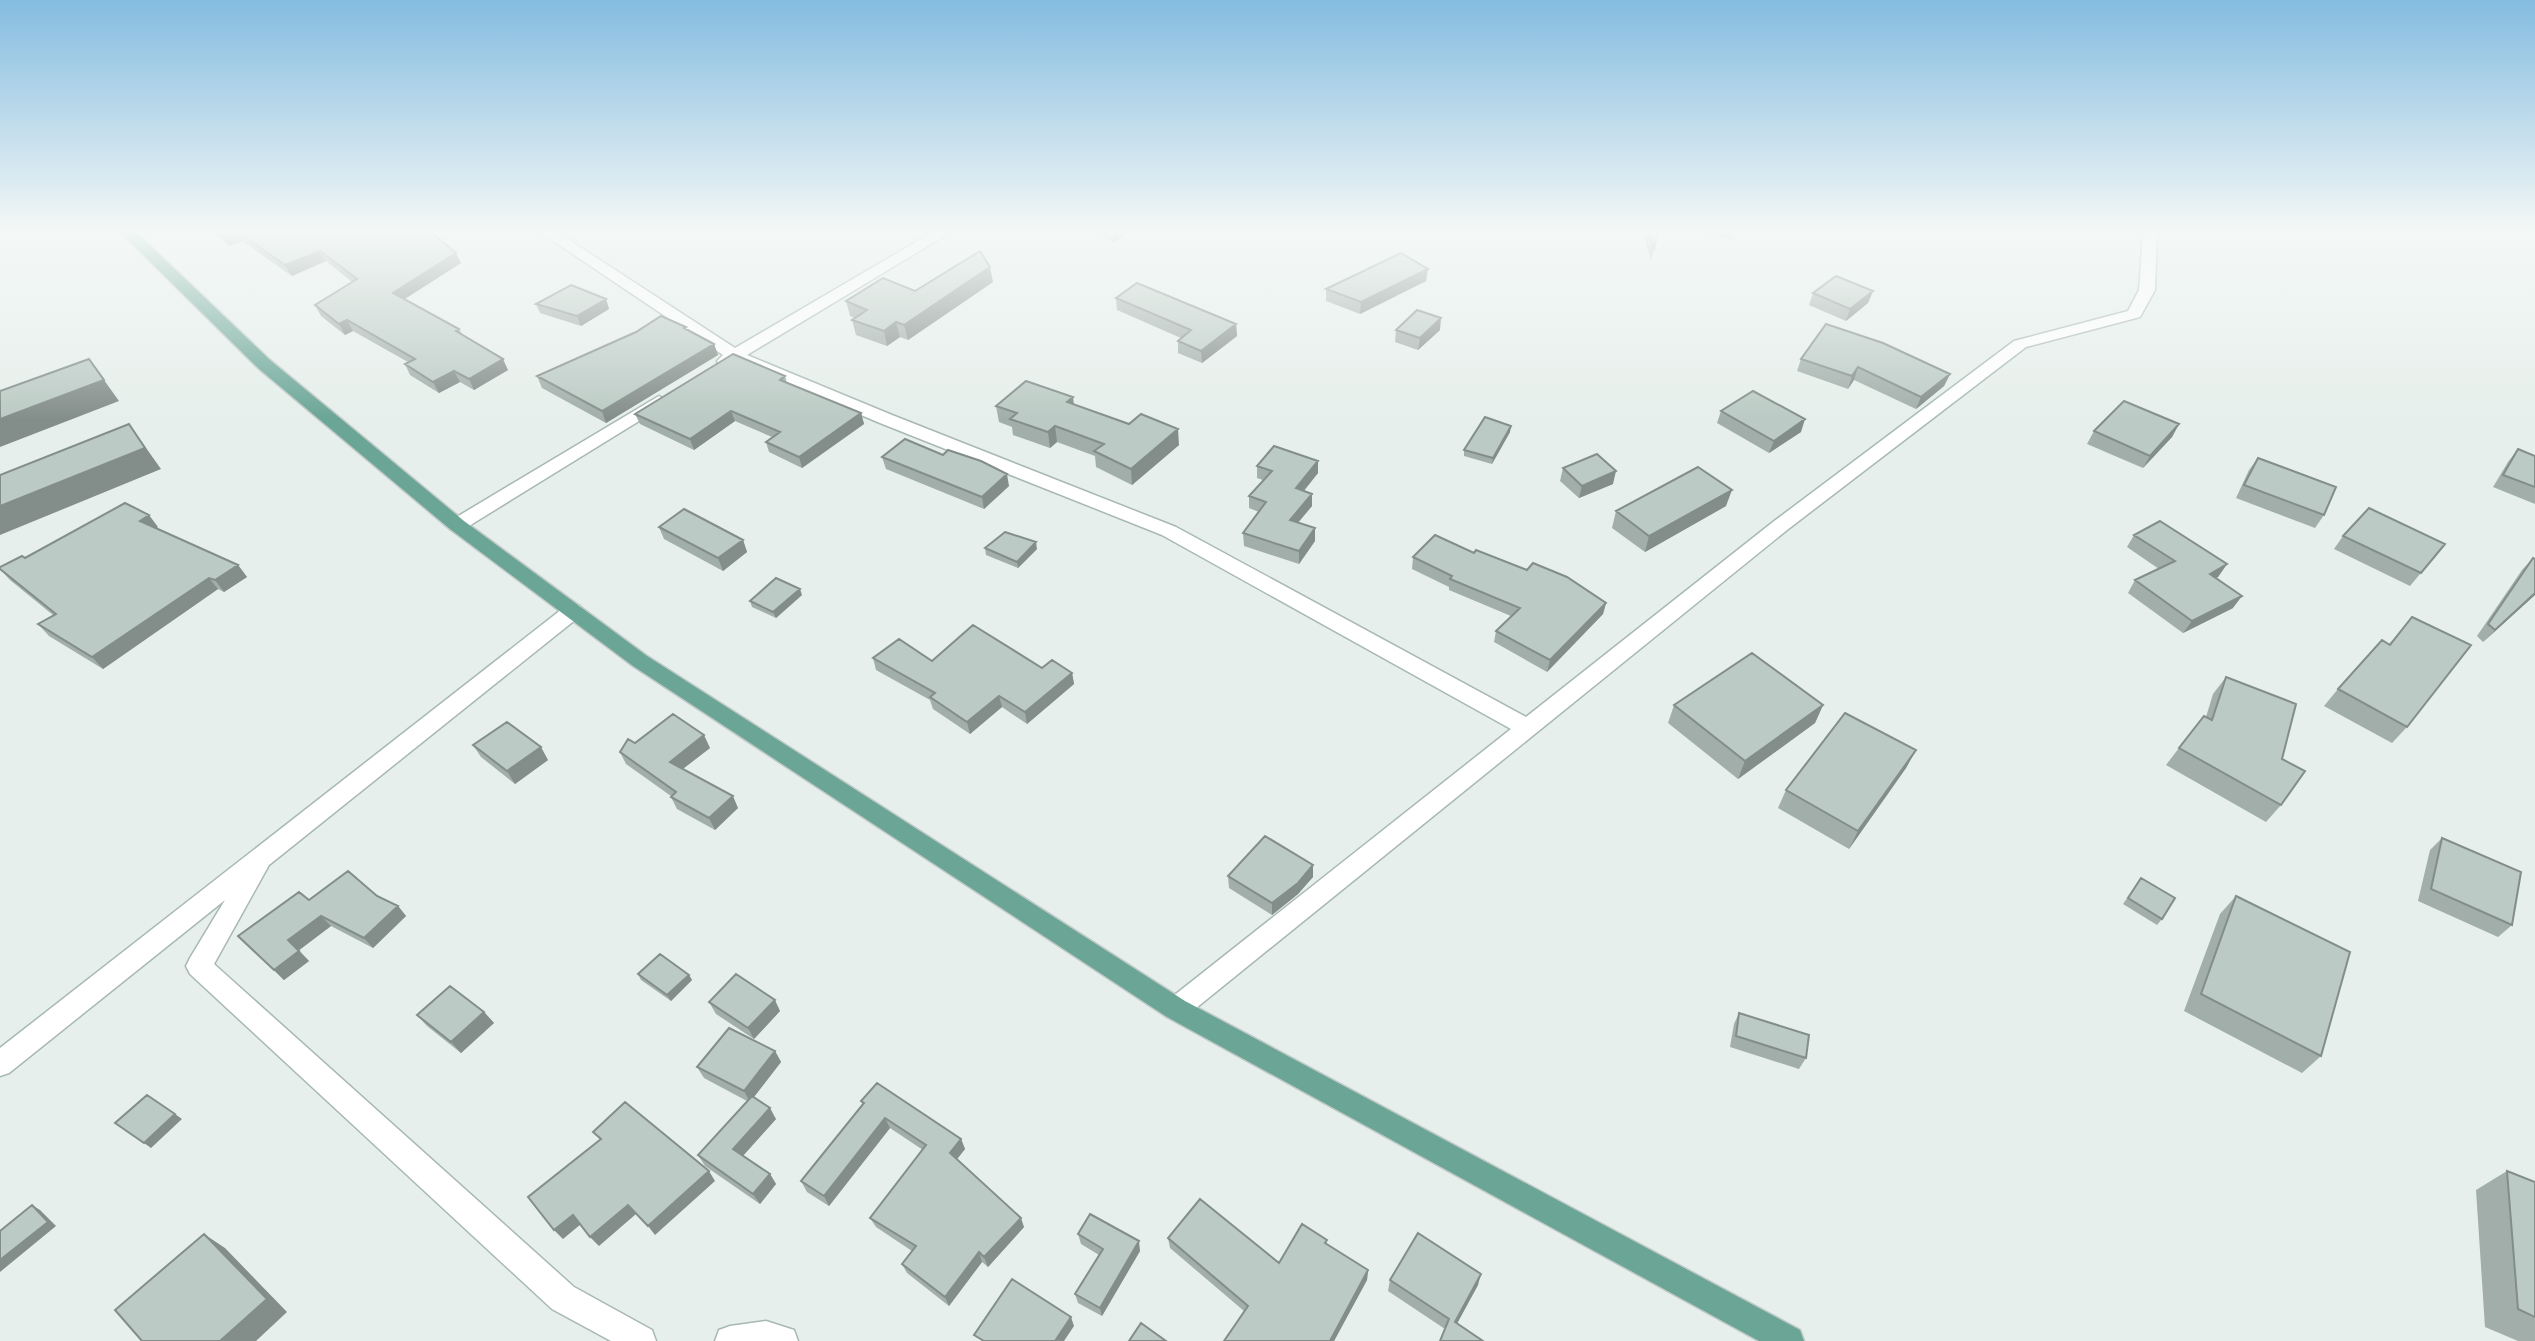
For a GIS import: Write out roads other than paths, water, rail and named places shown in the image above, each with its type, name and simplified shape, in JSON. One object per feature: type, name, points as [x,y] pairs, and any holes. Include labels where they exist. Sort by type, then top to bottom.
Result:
[{"type":"main road","points":[[192,295],[264,364],[457,525],[640,661],[1176,1009],[1789,1341]]},
{"type":"street","points":[[642,295],[734,355],[886,419],[1169,531],[1529,729]]},
{"type":"street","points":[[711,369],[837,295]]},
{"type":"street","points":[[1176,1009],[1780,526],[2020,344],[2134,314],[2145,295]]},
{"type":"street","points":[[457,525],[676,391]]},
{"type":"street","points":[[0,1064],[573,611]]},
{"type":"street","points":[[265,855],[199,966],[563,1298],[641,1341]]},
{"type":"street","points":[[730,1341],[766,1336],[783,1341]]}]
